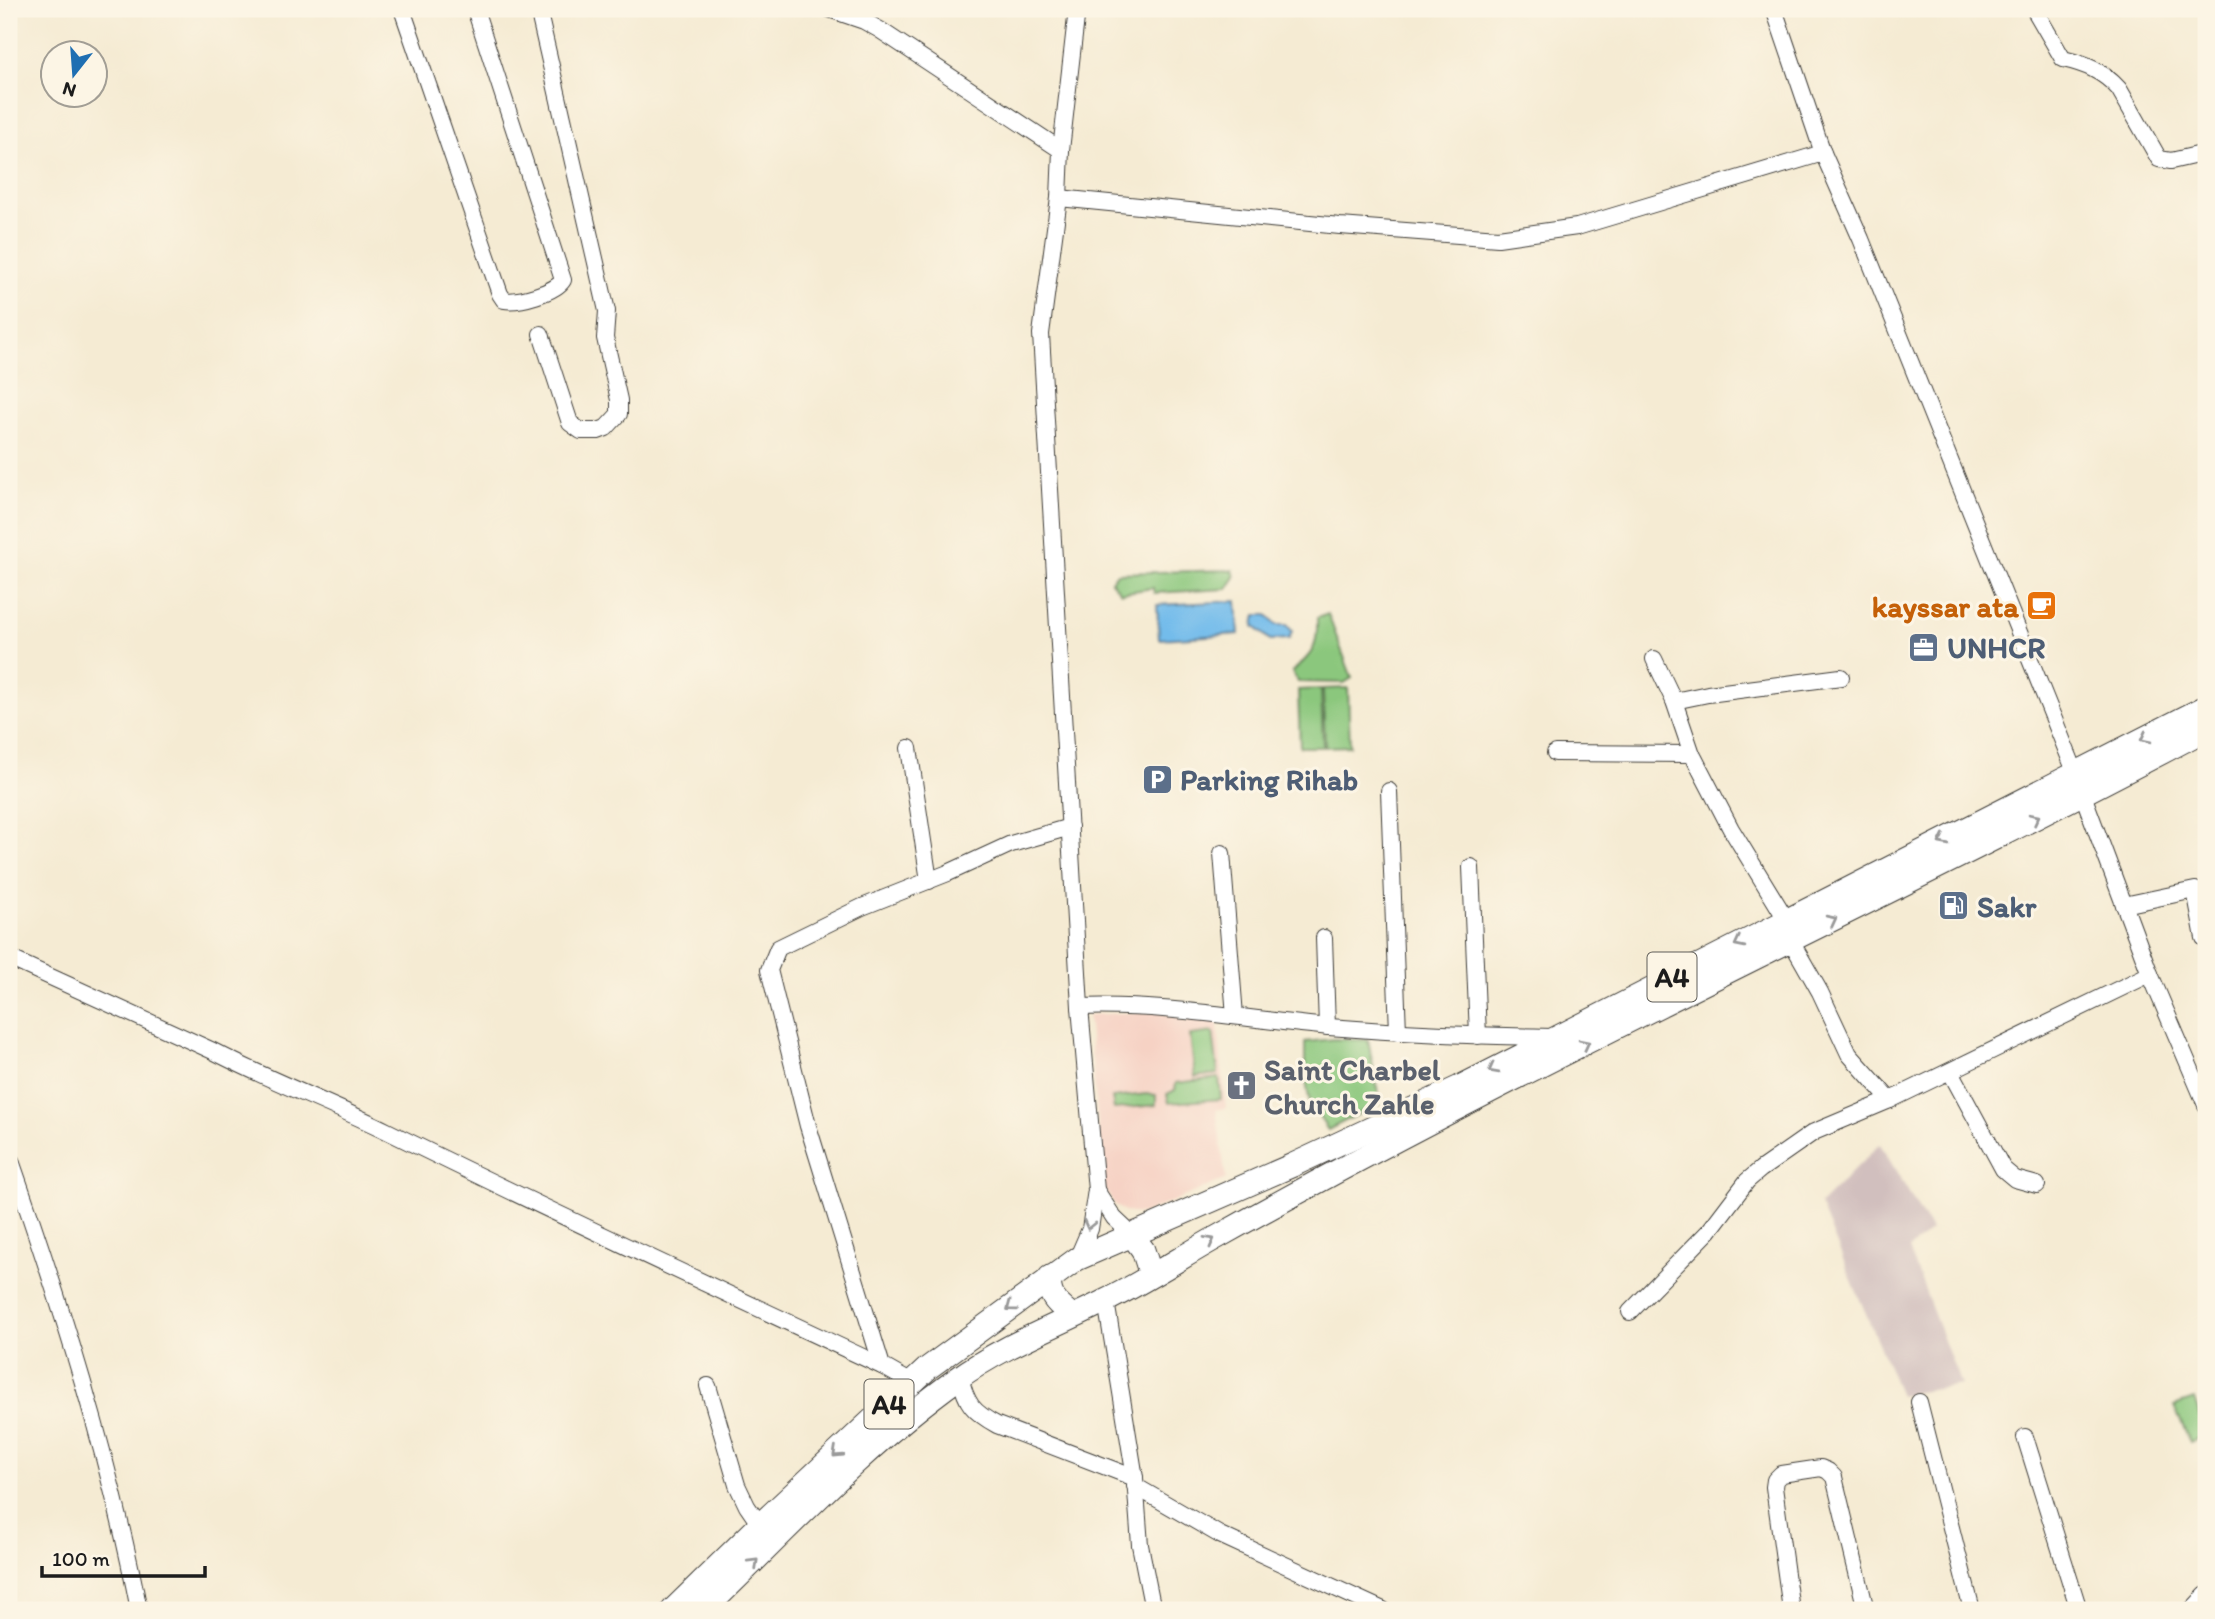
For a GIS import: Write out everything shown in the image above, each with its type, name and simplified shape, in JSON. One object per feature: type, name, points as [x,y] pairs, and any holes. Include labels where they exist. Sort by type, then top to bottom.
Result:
[{"type":"highway","name":"A4","points":[[2079,784],[2206,707]]},
{"type":"highway","name":"A4","points":[[704,1610],[873,1447],[960,1376],[1072,1316],[1106,1301],[1416,1129],[1789,930],[2079,784],[2206,729]]},
{"type":"highway","name":"A4","points":[[673,1610],[912,1383],[1077,1259],[1417,1108],[1555,1037],[1789,930]]},
{"type":"highway","points":[[1132,1235],[1143,1250],[1151,1275]]},
{"type":"highway","points":[[1050,1277],[1052,1297],[1072,1316]]},
{"type":"street","points":[[402,9],[500,294],[504,300],[516,301],[556,288],[564,280],[475,9]]},
{"type":"street","points":[[538,9],[607,311],[605,338],[620,408],[617,419],[606,428],[588,432],[575,428],[570,423],[541,334]]},
{"type":"street","points":[[830,9],[864,21],[880,30],[1061,150]]},
{"type":"street","points":[[1077,9],[1061,150],[1059,198],[1041,334],[1080,1007],[1096,1190],[1090,1228],[1077,1259]]},
{"type":"street","points":[[1774,9],[1823,153],[1861,239],[2079,784],[2150,974],[2206,1105]]},
{"type":"street","points":[[2034,9],[2063,60],[2089,65],[2119,89],[2159,159],[2171,161],[2206,153]]},
{"type":"street","points":[[1059,198],[1340,226],[1498,238],[1577,227],[1823,153]]},
{"type":"street","points":[[1654,659],[1674,701],[1692,754],[1789,930],[1849,1055],[1890,1100]]},
{"type":"street","points":[[1674,701],[1841,677]]},
{"type":"street","points":[[909,748],[929,881]]},
{"type":"street","points":[[1555,753],[1692,754]]},
{"type":"street","points":[[1389,791],[1398,1032]]},
{"type":"street","points":[[882,1366],[808,1126],[769,970],[778,948],[862,907],[929,881],[1011,844],[1070,827]]},
{"type":"street","points":[[1222,853],[1235,1016]]},
{"type":"street","points":[[1471,867],[1478,1036]]},
{"type":"street","points":[[2124,905],[2195,890],[2204,938]]},
{"type":"street","points":[[1324,938],[1327,1027]]},
{"type":"street","points":[[9,958],[213,1051],[246,1069],[386,1130],[882,1366],[912,1383]]},
{"type":"street","points":[[1630,1312],[1709,1231],[1747,1181],[1814,1132],[1951,1073],[2150,974]]},
{"type":"street","points":[[1080,1007],[1165,1008],[1327,1027],[1398,1032],[1555,1037]]},
{"type":"street","points":[[1951,1073],[2003,1169],[2015,1179],[2037,1185]]},
{"type":"street","points":[[9,1155],[41,1247],[88,1401],[111,1486],[139,1610]]},
{"type":"street","points":[[1096,1190],[1114,1218],[1132,1235]]},
{"type":"street","points":[[1106,1301],[1135,1482],[1140,1545],[1153,1610]]},
{"type":"street","points":[[960,1376],[964,1394],[978,1415],[1135,1482],[1220,1535],[1383,1610]]},
{"type":"street","points":[[708,1386],[737,1485],[760,1525]]},
{"type":"street","points":[[1919,1402],[1972,1610]]},
{"type":"street","points":[[2025,1437],[2079,1610]]},
{"type":"street","points":[[1791,1610],[1775,1480],[1782,1474],[1821,1468],[1833,1477],[1866,1610]]},
{"type":"street","points":[[2192,1610],[2206,1595]]},
{"type":"shaded area","points":[[1160,1011],[1217,1018],[1226,1108],[1216,1110],[1226,1179],[1142,1214],[1125,1212],[1116,1206],[1104,1189],[1088,1015]]},
{"type":"shaded area","points":[[1880,1144],[1931,1230],[1909,1249],[1961,1385],[1900,1395],[1820,1204]]},
{"type":"green space","points":[[1233,570],[1235,577],[1227,589],[1154,593],[1153,588],[1121,593],[1111,581],[1117,573]]},
{"type":"green space","points":[[1328,614],[1352,678],[1344,683],[1298,682],[1292,672],[1313,649],[1317,636],[1317,618]]},
{"type":"green space","points":[[1348,688],[1350,746],[1325,747],[1323,689]]},
{"type":"green space","points":[[1321,689],[1323,747],[1300,747],[1298,690]]},
{"type":"green space","points":[[1213,1032],[1218,1074],[1195,1077],[1190,1035]]},
{"type":"green space","points":[[1368,1040],[1380,1103],[1328,1130],[1310,1104],[1305,1076],[1305,1042]]},
{"type":"green space","points":[[1219,1078],[1221,1099],[1169,1103],[1167,1094],[1175,1090],[1176,1083]]},
{"type":"green space","points":[[1156,1095],[1156,1105],[1114,1109],[1112,1098]]},
{"type":"green space","points":[[2194,1399],[2206,1435],[2190,1442],[2174,1406]]},
{"type":"water","points":[[1237,601],[1239,634],[1159,639],[1157,605]]},
{"type":"water","points":[[1256,615],[1267,615],[1276,625],[1287,625],[1292,631],[1289,639],[1270,640],[1254,626]]},
{"type":"place","name":"kayssar ata","points":[[2042,606]]},
{"type":"place","name":"UNHCR","points":[[1924,647]]},
{"type":"place","name":"Parking Rihab","points":[[1157,779]]},
{"type":"place","name":"Sakr","points":[[1954,906]]},
{"type":"place","name":"Saint Charbel Church Zahle","points":[[1241,1086]]}]
